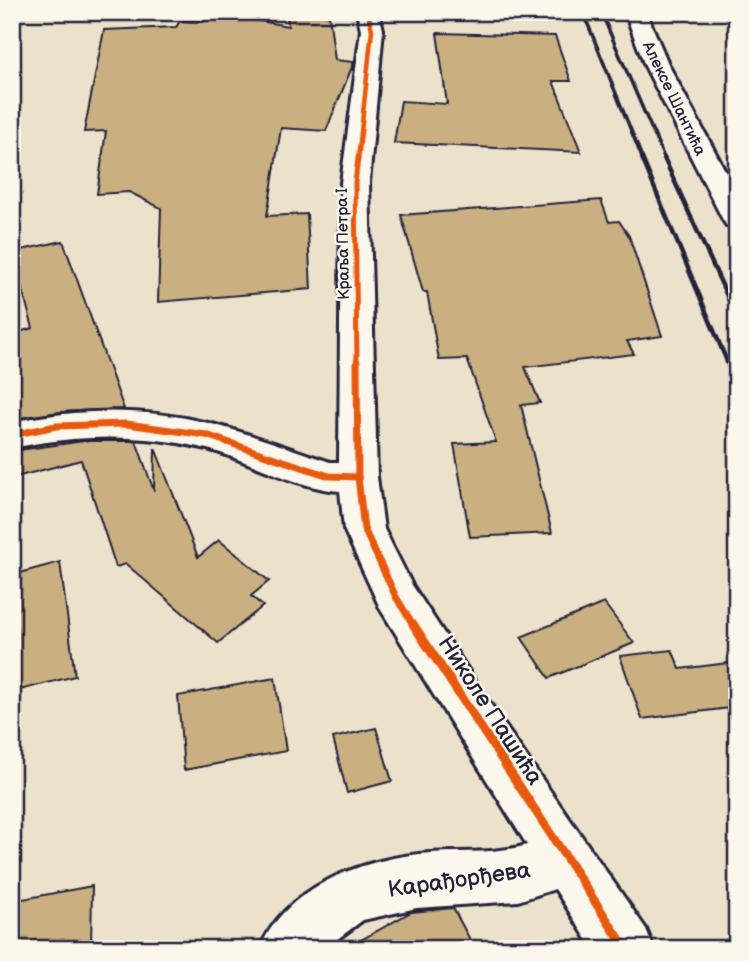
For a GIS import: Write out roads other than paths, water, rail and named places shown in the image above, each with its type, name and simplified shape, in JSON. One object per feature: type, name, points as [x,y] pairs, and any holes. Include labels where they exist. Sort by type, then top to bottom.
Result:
[{"type":"street","name":"Краља Петра I","points":[[358,477],[355,183],[372,30],[369,12]]},
{"type":"street","name":"Алексе Шантића","points":[[635,12],[657,66],[737,220]]},
{"type":"street","points":[[12,435],[57,426],[127,424],[206,435],[329,477],[358,477]]},
{"type":"street","name":"Николе Пашића","points":[[358,477],[364,529],[396,597],[626,949]]},
{"type":"street","name":"Карађорђева","points":[[288,949],[305,929],[351,896],[417,881],[519,874],[566,860]]},
{"type":"railway","points":[[583,12],[643,160]]},
{"type":"railway","points":[[601,12],[665,160]]},
{"type":"railway","points":[[642,158],[728,364]]},
{"type":"railway","points":[[664,158],[737,318]]},
{"type":"railway","points":[[728,364],[737,382]]}]
